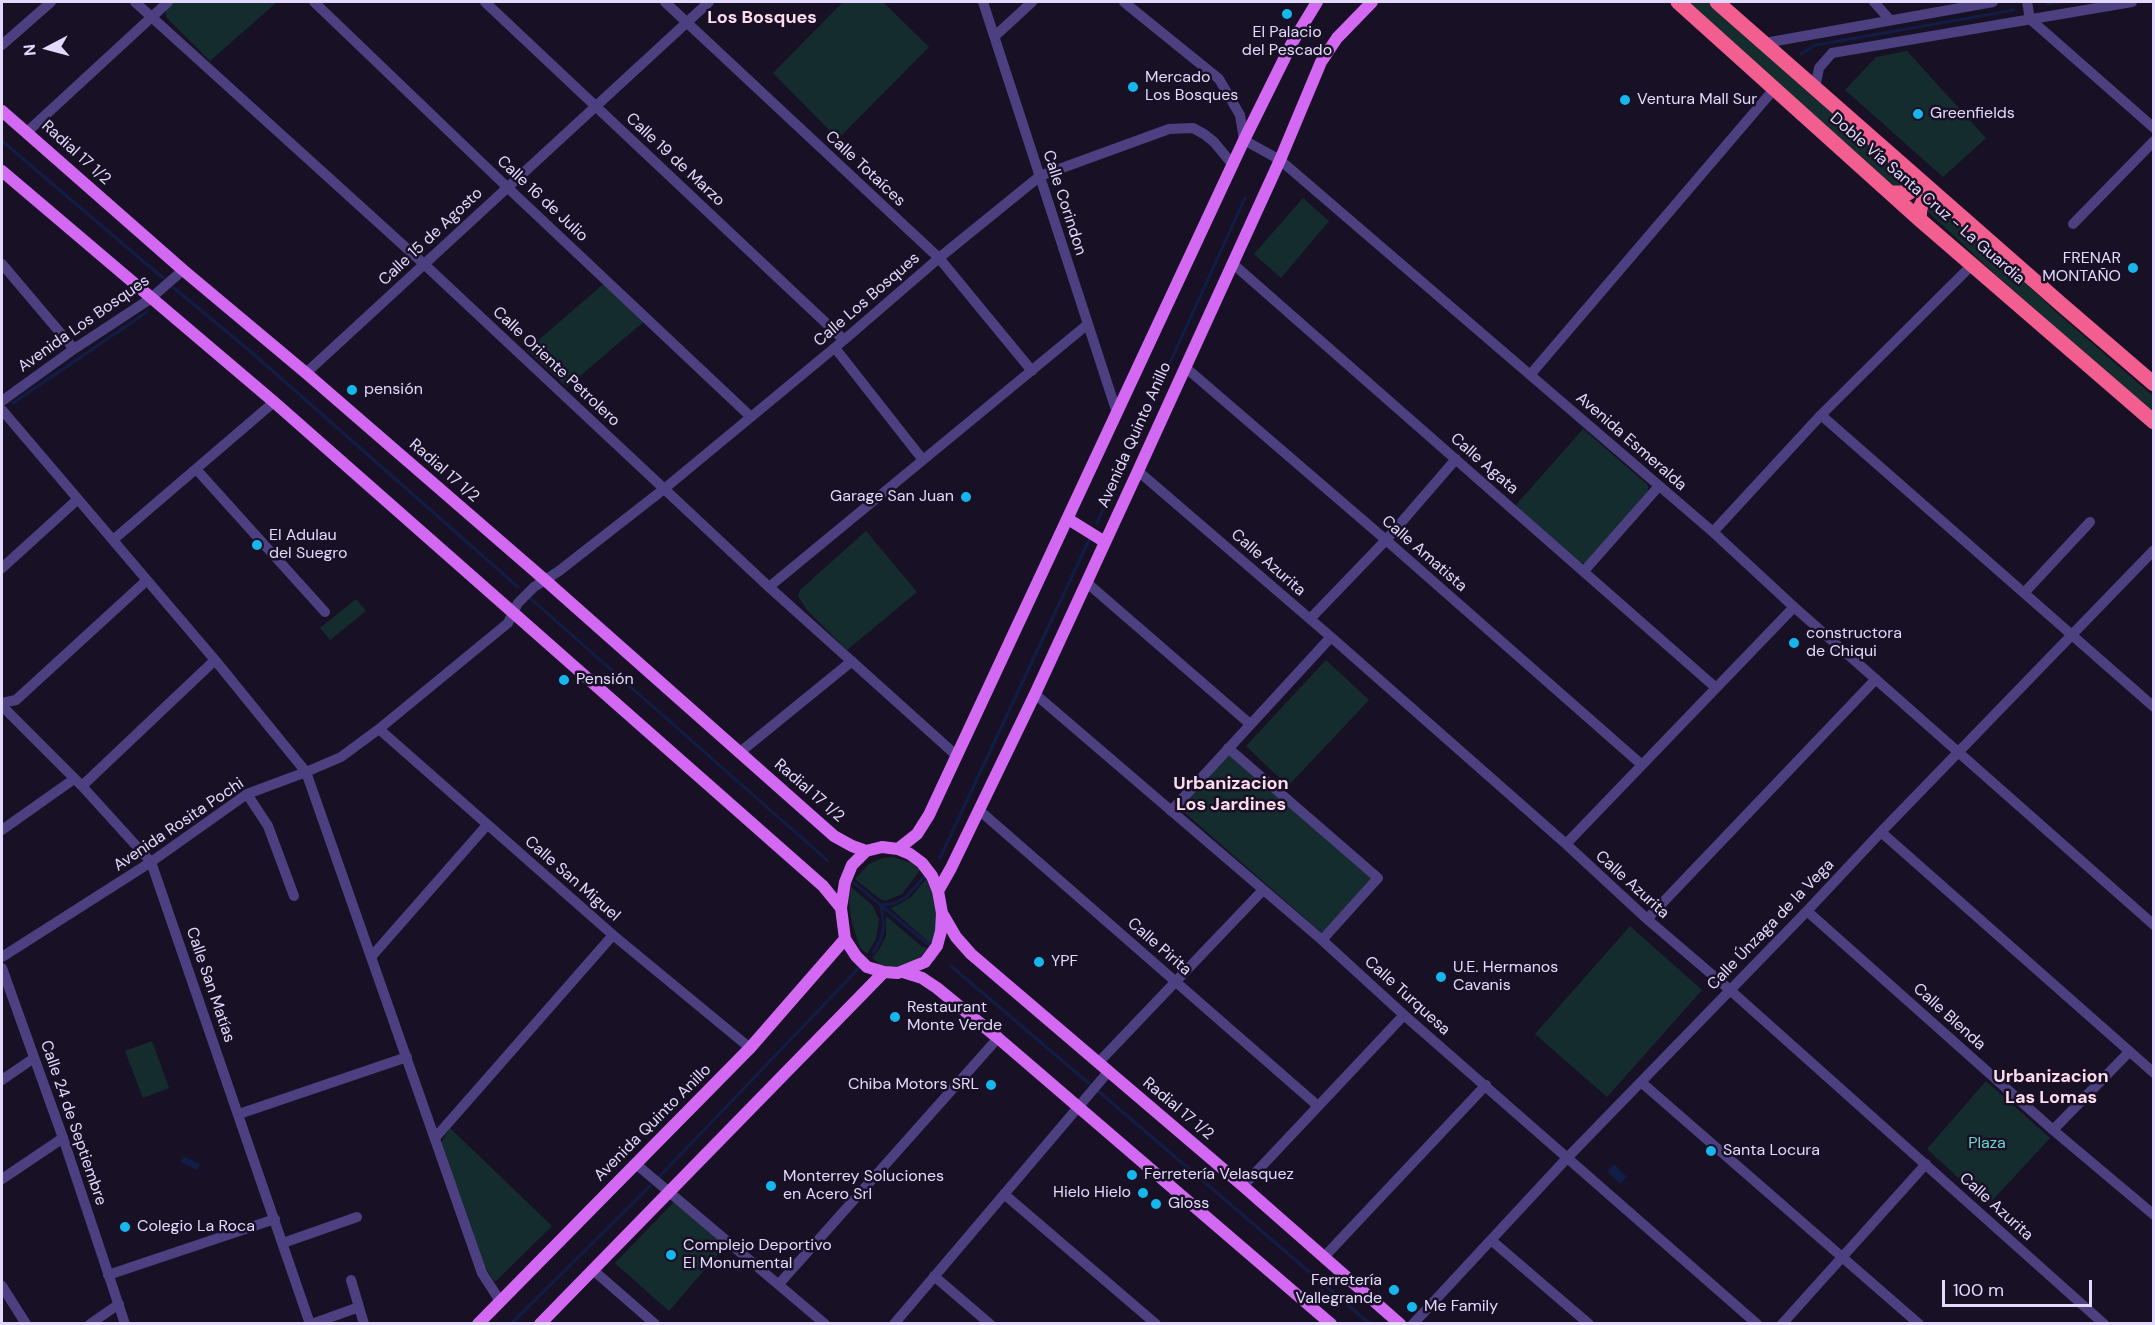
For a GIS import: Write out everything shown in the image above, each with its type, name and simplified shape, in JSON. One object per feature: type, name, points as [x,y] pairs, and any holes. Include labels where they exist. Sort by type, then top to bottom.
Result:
[{"type":"highway","name":"Doble Vía Santa Cruz - La Guardia","points":[[1678,2],[1919,219],[2154,422]]},
{"type":"highway","name":"Doble Vía Santa Cruz - La Guardia","points":[[1717,2],[2154,384]]},
{"type":"highway","points":[[1892,194],[1911,191],[1914,182],[1913,174]]},
{"type":"highway","points":[[1919,219],[1923,202],[1931,197],[1945,202]]},
{"type":"main road","name":"Avenida Quinto Anillo","points":[[898,849],[917,834],[929,815],[1244,140],[1292,43],[1317,2]]},
{"type":"main road","name":"Avenida Quinto Anillo","points":[[938,891],[1035,694],[1280,160],[1321,62],[1337,38],[1372,2]]},
{"type":"main road","name":"Radial 17 1/2","points":[[2,111],[183,270],[545,580],[834,836],[866,851]]},
{"type":"main road","points":[[2,171],[274,402],[823,885],[841,908]]},
{"type":"main road","points":[[1068,519],[1105,542]]},
{"type":"main road","points":[[903,972],[925,962],[937,946],[942,913],[938,891],[932,876],[922,863],[898,849],[882,847],[866,851],[852,865],[845,882],[841,908],[845,939],[856,957],[867,967],[884,972],[903,972],[922,978],[937,988],[1080,1104],[1331,1323]]},
{"type":"main road","name":"Radial 17 1/2","points":[[942,913],[956,936],[971,954],[1102,1072],[1243,1186],[1398,1323]]},
{"type":"main road","name":"Avenida Quinto Anillo","points":[[478,1323],[750,1048],[845,939]]},
{"type":"main road","points":[[540,1323],[884,972]]},
{"type":"street","points":[[2,45],[51,2]]},
{"type":"street","name":"Calle Oriente Petrolero","points":[[135,2],[424,264],[769,587],[957,756]]},
{"type":"street","points":[[27,132],[168,2]]},
{"type":"street","name":"Calle 16 de Julio","points":[[314,2],[751,417]]},
{"type":"street","name":"Calle 19 de Marzo","points":[[485,2],[844,340]]},
{"type":"street","name":"Calle Totaíces","points":[[664,2],[939,258],[1032,371]]},
{"type":"street","name":"Calle 15 de Agosto","points":[[306,373],[709,2]]},
{"type":"street","name":"Calle Corindon","points":[[983,2],[1117,413]]},
{"type":"street","points":[[995,36],[1032,2]]},
{"type":"street","points":[[1124,2],[1219,79],[1240,115],[1244,140],[1280,160]]},
{"type":"street","points":[[1874,2],[1890,20]]},
{"type":"street","points":[[1765,43],[1993,2]]},
{"type":"street","points":[[2027,2],[2030,19],[2154,128]]},
{"type":"street","points":[[1815,88],[1819,68],[1832,53],[2132,2]]},
{"type":"street","points":[[1530,375],[1775,88]]},
{"type":"street","name":"Calle Los Bosques","points":[[513,612],[518,603],[534,587],[559,572],[664,489],[1040,176],[1169,129],[1193,128],[1204,134],[1214,142],[1233,165]]},
{"type":"street","points":[[2073,224],[2154,141]]},
{"type":"street","name":"Avenida Esmeralda","points":[[1280,160],[1713,532],[1957,753],[2154,926]]},
{"type":"street","name":"Calle Agata","points":[[1232,263],[1715,687]]},
{"type":"street","points":[[2,264],[74,349]]},
{"type":"street","points":[[1713,532],[1821,415],[1972,265]]},
{"type":"street","name":"Avenida Los Bosques","points":[[2,401],[74,349],[150,299],[183,270]]},
{"type":"street","points":[[769,587],[1088,324]]},
{"type":"street","points":[[835,348],[923,460]]},
{"type":"street","name":"Calle Amatista","points":[[1185,367],[1642,765]]},
{"type":"street","points":[[113,540],[274,402]]},
{"type":"street","points":[[2,410],[215,660],[306,772],[482,1273],[500,1301]]},
{"type":"street","points":[[1821,415],[2154,708]]},
{"type":"street","points":[[1310,619],[1386,540],[1456,459]]},
{"type":"street","points":[[196,469],[325,612]]},
{"type":"street","name":"Calle Azurita","points":[[1138,471],[1566,844],[1647,919],[2104,1323]]},
{"type":"street","points":[[1584,571],[1659,486]]},
{"type":"street","points":[[2,568],[78,499]]},
{"type":"street","points":[[2024,593],[2090,522]]},
{"type":"street","name":"Calle Únzaga de la Vega","points":[[1413,1323],[1568,1157],[2154,550]]},
{"type":"street","points":[[2,705],[16,700],[146,580]]},
{"type":"street","points":[[1086,582],[1250,724]]},
{"type":"street","points":[[1566,844],[1794,607]]},
{"type":"street","name":"Avenida Rosita Pochi","points":[[2,957],[151,862],[247,794],[341,757],[379,729],[508,623],[513,612]]},
{"type":"street","points":[[1171,811],[1331,637]]},
{"type":"street","points":[[2,830],[78,783],[215,660]]},
{"type":"street","points":[[739,753],[852,661]]},
{"type":"street","points":[[1647,919],[1876,679]]},
{"type":"street","name":"Calle Turquesa","points":[[1035,694],[1322,940],[1404,1015],[1757,1323]]},
{"type":"street","name":"Calle San Matías","points":[[2,705],[151,862],[311,1323]]},
{"type":"street","name":"Calle San Miguel","points":[[379,729],[613,935],[750,1048]]},
{"type":"street","points":[[1228,748],[1378,878],[1322,940]]},
{"type":"street","points":[[247,794],[268,826],[294,896]]},
{"type":"street","name":"Calle Pirita","points":[[979,810],[1318,1106]]},
{"type":"street","points":[[372,956],[487,825]]},
{"type":"street","points":[[1881,832],[2154,1073]]},
{"type":"street","points":[[894,1323],[1080,1104],[1102,1072],[1176,982],[1263,890]]},
{"type":"street","name":"Calle Blenda","points":[[1807,911],[2053,1130],[2154,1215]]},
{"type":"street","points":[[435,1138],[613,935]]},
{"type":"street","name":"Calle 24 de Septiembre","points":[[2,968],[63,1138],[125,1323]]},
{"type":"street","points":[[1243,1186],[1404,1015]]},
{"type":"street","points":[[778,1284],[998,1038]]},
{"type":"street","points":[[2053,1130],[2128,1052]]},
{"type":"street","points":[[239,1114],[407,1056]]},
{"type":"street","points":[[2,1080],[34,1058]]},
{"type":"street","points":[[1641,1082],[1919,1323]]},
{"type":"street","points":[[1324,1257],[1486,1085]]},
{"type":"street","points":[[2,1179],[63,1138]]},
{"type":"street","points":[[636,1164],[825,1323]]},
{"type":"street","points":[[1782,1323],[1926,1164]]},
{"type":"street","points":[[1004,1194],[1156,1323]]},
{"type":"street","points":[[283,1243],[357,1217]]},
{"type":"street","points":[[108,1275],[274,1219]]},
{"type":"street","points":[[1491,1240],[1589,1323]]},
{"type":"street","points":[[593,1270],[656,1323]]},
{"type":"street","points":[[934,1276],[990,1323]]},
{"type":"street","points":[[351,1280],[364,1323]]},
{"type":"street","points":[[2,1287],[26,1323]]},
{"type":"street","points":[[90,1323],[119,1304]]},
{"type":"street","points":[[311,1323],[359,1306]]},
{"type":"green space","points":[[173,2],[277,2],[210,61],[166,17],[166,8]]},
{"type":"green space","points":[[843,2],[883,2],[929,47],[838,139],[773,73]]},
{"type":"green space","points":[[1684,2],[1707,2],[1722,14],[1907,178],[1909,183],[1906,189],[1895,187]]},
{"type":"green space","name":"Greenfields","points":[[1907,51],[1986,138],[1943,177],[1845,90],[1876,57]]},
{"type":"green space","points":[[1303,198],[1329,221],[1281,278],[1254,254]]},
{"type":"green space","points":[[1931,203],[2005,264],[2153,396],[2153,414],[1926,210]]},
{"type":"green space","points":[[607,281],[647,319],[567,387],[527,350]]},
{"type":"green space","points":[[1583,429],[1648,485],[1648,491],[1585,563],[1579,562],[1515,506]]},
{"type":"green space","points":[[866,531],[917,592],[847,650],[807,610],[798,596],[800,590]]},
{"type":"green space","points":[[356,599],[366,611],[330,640],[320,628]]},
{"type":"green space","points":[[1326,660],[1369,700],[1288,786],[1246,746]]},
{"type":"green space","points":[[1226,755],[1230,755],[1372,878],[1322,933],[1184,812],[1184,803]]},
{"type":"green space","points":[[893,857],[911,863],[920,870],[902,894],[885,901],[855,879],[869,864],[883,858]]},
{"type":"green space","points":[[926,879],[934,897],[937,918],[931,944],[890,908],[911,897]]},
{"type":"green space","points":[[851,887],[873,906],[879,920],[876,939],[867,954],[860,948],[852,923],[849,903]]},
{"type":"green space","points":[[886,916],[921,946],[928,948],[919,958],[904,967],[889,968],[872,958],[886,936]]},
{"type":"green space","points":[[1630,926],[1702,990],[1607,1097],[1535,1034]]},
{"type":"green space","points":[[152,1041],[169,1088],[143,1098],[125,1051]]},
{"type":"green space","name":"Plaza","points":[[1986,1081],[2050,1138],[1988,1205],[1927,1149]]},
{"type":"green space","points":[[450,1128],[552,1226],[495,1282],[480,1260],[441,1143]]},
{"type":"green space","name":"Complejo Deportivo El Monumental","points":[[675,1201],[725,1246],[669,1311],[615,1263]]},
{"type":"water","points":[[183,1156],[200,1164],[197,1170],[180,1162]]},
{"type":"water","points":[[1614,1164],[1627,1177],[1620,1184],[1607,1171]]},
{"type":"waterway","points":[[2048,4],[2061,2]]},
{"type":"waterway","points":[[1801,54],[1816,45],[2014,10]]},
{"type":"waterway","points":[[2,141],[163,278]]},
{"type":"waterway","points":[[1097,523],[1245,198]]},
{"type":"waterway","points":[[174,288],[250,351],[518,587]]},
{"type":"waterway","points":[[13,403],[147,312]]},
{"type":"waterway","points":[[940,858],[1090,538]]},
{"type":"waterway","points":[[531,599],[828,861]]},
{"type":"waterway","points":[[873,953],[880,941],[884,926],[881,905],[895,903],[906,897],[926,875]]},
{"type":"waterway","points":[[854,883],[929,945]]},
{"type":"waterway","points":[[951,966],[1092,1086]]},
{"type":"waterway","points":[[660,1176],[860,967]]},
{"type":"waterway","points":[[1097,1090],[1370,1324]]},
{"type":"waterway","points":[[511,1324],[650,1186]]},
{"type":"place","name":"El Palacio del Pescado","points":[[1287,14]]},
{"type":"place","name":"Mercado Los Bosques","points":[[1133,87]]},
{"type":"place","name":"Ventura Mall Sur","points":[[1625,100]]},
{"type":"place","name":"Greenfields","points":[[1918,114]]},
{"type":"place","name":"FRENAR MONTAÑO","points":[[2133,268]]},
{"type":"place","name":"pensión","points":[[352,390]]},
{"type":"place","name":"Garage San Juan","points":[[966,497]]},
{"type":"place","name":"El Adulau del Suegro","points":[[257,545]]},
{"type":"place","name":"constructora de Chiqui","points":[[1794,643]]},
{"type":"place","name":"Pensión","points":[[564,680]]},
{"type":"place","name":"YPF","points":[[1039,962]]},
{"type":"place","name":"U.E. Hermanos Cavanis","points":[[1441,977]]},
{"type":"place","name":"Restaurant Monte Verde","points":[[895,1017]]},
{"type":"place","name":"Chiba Motors SRL","points":[[991,1085]]},
{"type":"place","name":"Santa Locura","points":[[1711,1151]]},
{"type":"place","name":"Ferretería Velasquez","points":[[1132,1175]]},
{"type":"place","name":"Monterrey Soluciones en Acero Srl","points":[[771,1186]]},
{"type":"place","name":"Hielo Hielo","points":[[1143,1193]]},
{"type":"place","name":"Gloss","points":[[1156,1204]]},
{"type":"place","name":"Colegio La Roca","points":[[125,1227]]},
{"type":"place","name":"Complejo Deportivo El Monumental","points":[[671,1255]]},
{"type":"place","name":"Ferretería Vallegrande","points":[[1394,1290]]},
{"type":"place","name":"Me Family","points":[[1412,1307]]},
{"type":"district","name":"Los Bosques","points":[[762,18]]},
{"type":"district","name":"Urbanizacion Los Jardines","points":[[1231,794]]},
{"type":"district","name":"Urbanizacion Las Lomas","points":[[2051,1087]]}]
